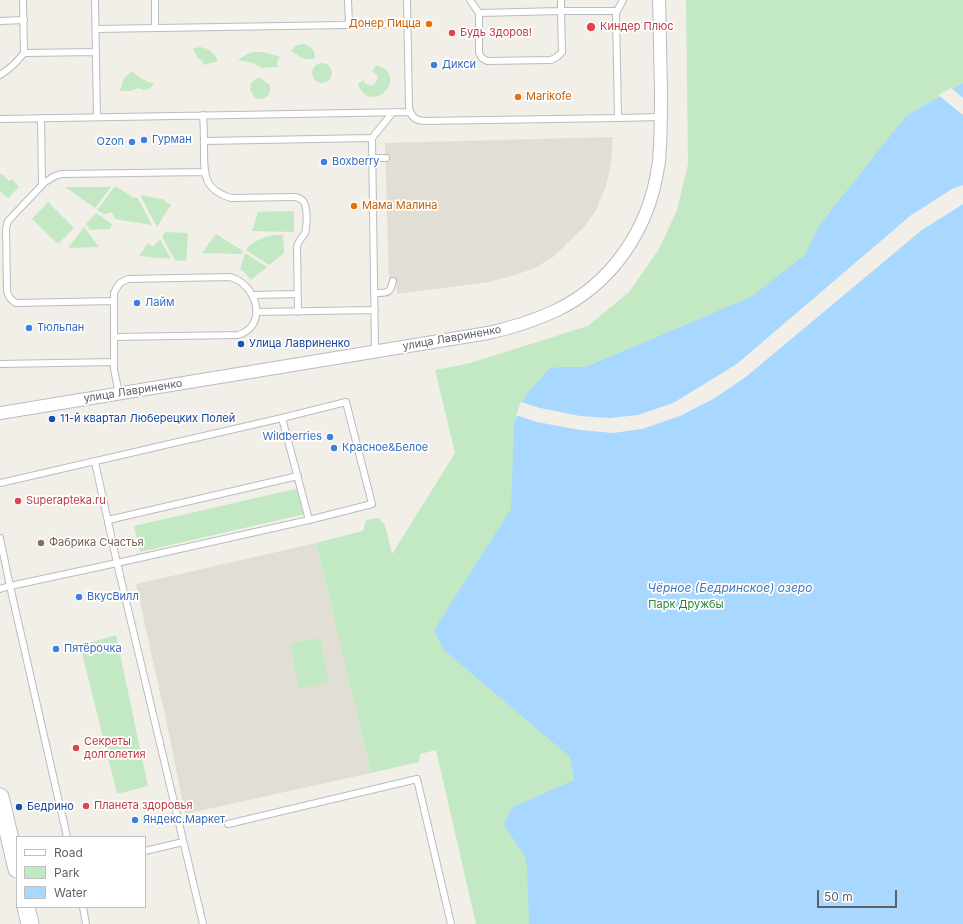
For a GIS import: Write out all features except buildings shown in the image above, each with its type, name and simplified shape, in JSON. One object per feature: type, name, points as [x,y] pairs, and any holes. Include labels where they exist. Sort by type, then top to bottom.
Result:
[{"type":"main road","points":[[0,797],[16,865]]},
{"type":"street","name":"улица Лавриненко","points":[[0,413],[488,333],[517,326],[536,319],[561,308],[580,297],[610,271],[628,249],[640,228],[651,200],[659,166],[661,117],[659,0]]},
{"type":"lane","points":[[0,75],[11,68],[24,52],[23,0]]},
{"type":"lane","points":[[95,0],[97,117]]},
{"type":"lane","points":[[155,0],[155,28]]},
{"type":"lane","points":[[348,0],[349,25]]},
{"type":"lane","points":[[407,0],[410,112],[414,119],[424,121],[661,117]]},
{"type":"lane","points":[[470,0],[479,13],[480,53],[482,58],[487,61],[551,60],[560,55],[562,52],[561,0]]},
{"type":"lane","points":[[618,118],[616,16],[617,10],[623,0]]},
{"type":"lane","points":[[479,13],[617,10]]},
{"type":"lane","points":[[0,21],[24,20]]},
{"type":"lane","points":[[96,29],[408,24]]},
{"type":"lane","points":[[24,52],[96,52]]},
{"type":"lane","points":[[375,351],[372,138],[393,112]]},
{"type":"lane","points":[[0,119],[410,112]]},
{"type":"lane","points":[[203,116],[204,172],[208,182],[216,191],[231,198],[294,197],[299,198],[304,202],[306,208],[306,226],[297,247],[298,312]]},
{"type":"lane","points":[[41,118],[42,185]]},
{"type":"lane","points":[[204,141],[372,138]]},
{"type":"lane","points":[[373,158],[386,158]]},
{"type":"lane","points":[[113,301],[16,303],[12,301],[8,296],[7,291],[3,233],[10,217],[42,185],[51,178],[61,174],[204,172]]},
{"type":"lane","points":[[114,337],[238,335],[251,328],[255,319],[255,301],[246,286],[240,281],[230,277],[128,279],[122,281],[114,293],[113,301],[114,369],[119,394]]},
{"type":"lane","points":[[375,293],[386,293],[392,288],[393,281]]},
{"type":"lane","points":[[252,295],[298,294]]},
{"type":"lane","points":[[256,312],[375,310]]},
{"type":"lane","points":[[0,364],[114,362]]},
{"type":"lane","points":[[0,483],[95,462],[346,402],[372,504],[309,520],[0,589]]},
{"type":"lane","points":[[282,418],[309,520]]},
{"type":"lane","points":[[95,462],[117,563],[202,924]]},
{"type":"lane","points":[[108,520],[298,476]]},
{"type":"lane","points":[[0,538],[66,836]]},
{"type":"lane","points":[[228,824],[417,779],[451,924]]},
{"type":"lane","points":[[146,851],[183,842]]},
{"type":"lane","points":[[82,908],[86,924]]},
{"type":"shaded area","points":[[613,137],[611,163],[606,186],[596,210],[584,227],[553,257],[535,268],[489,282],[397,294],[396,281],[389,281],[385,143]]},
{"type":"shaded area","points":[[316,543],[371,773],[185,814],[136,584]]},
{"type":"green space","name":"Чёрное (Бедринское) озеро","points":[[686,0],[963,0],[963,924],[476,924],[436,750],[420,754],[419,762],[371,773],[316,543],[363,531],[366,520],[379,518],[385,525],[392,554],[455,453],[435,370],[470,363],[588,326],[629,292],[659,249],[677,210],[688,164]]},
{"type":"green space","points":[[303,44],[312,49],[315,58],[306,59],[291,51],[295,46]]},
{"type":"green space","points":[[199,47],[206,48],[211,51],[218,61],[204,65],[193,49]]},
{"type":"green space","points":[[262,52],[281,57],[277,61],[279,67],[262,68],[253,63],[238,60],[247,54]]},
{"type":"green space","points":[[318,63],[326,63],[332,69],[332,77],[326,83],[318,83],[312,77],[312,69]]},
{"type":"green space","points":[[377,65],[386,70],[390,77],[389,85],[379,96],[371,97],[364,93],[358,84],[363,80],[368,85],[375,84],[377,75],[372,71]]},
{"type":"green space","points":[[132,71],[140,78],[154,84],[151,88],[147,89],[139,88],[130,91],[120,91],[124,78]]},
{"type":"green space","points":[[257,78],[260,78],[270,85],[270,92],[266,97],[261,99],[254,97],[250,90],[251,83]]},
{"type":"green space","points":[[0,174],[2,174],[9,181],[12,179],[19,187],[8,198],[0,191]]},
{"type":"green space","points":[[115,186],[134,198],[137,197],[152,225],[115,219],[112,212],[104,214],[97,210]]},
{"type":"green space","points":[[65,187],[111,187],[95,208]]},
{"type":"green space","points":[[140,195],[162,199],[171,205],[157,227]]},
{"type":"green space","points":[[48,202],[74,228],[58,244],[32,219]]},
{"type":"green space","points":[[294,211],[294,232],[252,231],[258,212]]},
{"type":"green space","points":[[96,213],[112,224],[110,229],[90,230],[86,224]]},
{"type":"green space","points":[[84,227],[99,247],[68,248]]},
{"type":"green space","points":[[165,232],[188,233],[186,261],[175,260],[162,237]]},
{"type":"green space","points":[[216,234],[243,251],[242,254],[202,253]]},
{"type":"green space","points":[[273,235],[283,235],[284,253],[269,265],[246,250],[255,242]]},
{"type":"green space","points":[[160,239],[171,259],[139,256],[148,243],[153,247]]},
{"type":"green space","points":[[245,253],[267,267],[251,280],[242,270],[240,270]]},
{"type":"green space","points":[[299,488],[305,514],[140,552],[134,526]]},
{"type":"green space","points":[[116,635],[148,786],[117,794],[80,645]]},
{"type":"green space","points":[[320,638],[329,682],[299,689],[290,644]]},
{"type":"water","name":"Чёрное (Бедринское) озеро","points":[[963,83],[963,924],[529,924],[527,867],[525,856],[503,824],[513,807],[574,780],[570,757],[444,650],[434,630],[511,509],[514,424],[526,395],[550,368],[586,367],[751,297],[805,255],[819,226],[906,116]]},
{"type":"pier","points":[[951,88],[963,98],[963,115],[938,95]]},
{"type":"pier","points":[[963,185],[963,204],[922,230],[747,376],[715,398],[680,416],[642,429],[613,433],[580,430],[537,422],[516,415],[521,402],[540,408],[580,416],[610,418],[638,415],[673,403],[738,363],[910,216],[952,189]]},
{"type":"place","name":"Донер Пицца","points":[[429,24]]},
{"type":"place","name":"Киндер Плюс","points":[[591,27]]},
{"type":"place","name":"Будь Здоров!","points":[[452,33]]},
{"type":"place","name":"Дикси","points":[[434,65]]},
{"type":"place","name":"Marikofe","points":[[518,97]]},
{"type":"place","name":"Гурман","points":[[144,140]]},
{"type":"place","name":"Ozon","points":[[132,142]]},
{"type":"place","name":"Boxberry","points":[[324,162]]},
{"type":"place","name":"Мама Малина","points":[[354,206]]},
{"type":"place","name":"Лайм","points":[[137,303]]},
{"type":"place","name":"Тюльпан","points":[[29,328]]},
{"type":"place","name":"Улица Лавриненко","points":[[241,344]]},
{"type":"place","name":"11-й квартал Люберецких Полей","points":[[52,419]]},
{"type":"place","name":"Wildberries","points":[[330,437]]},
{"type":"place","name":"Красное&Белое","points":[[334,448]]},
{"type":"place","name":"Superapteka.ru","points":[[18,501]]},
{"type":"place","name":"Фабрика Счастья","points":[[41,543]]},
{"type":"place","name":"ВкусВилл","points":[[79,597]]},
{"type":"place","name":"Пятёрочка","points":[[56,649]]},
{"type":"place","name":"Секреты долголетия","points":[[76,748]]},
{"type":"place","name":"Планета здоровья","points":[[86,806]]},
{"type":"place","name":"Бедрино","points":[[19,807]]},
{"type":"place","name":"Яндекс.Маркет","points":[[135,820]]},
{"type":"park label","name":"Парк Дружбы","points":[[686,605]]}]
